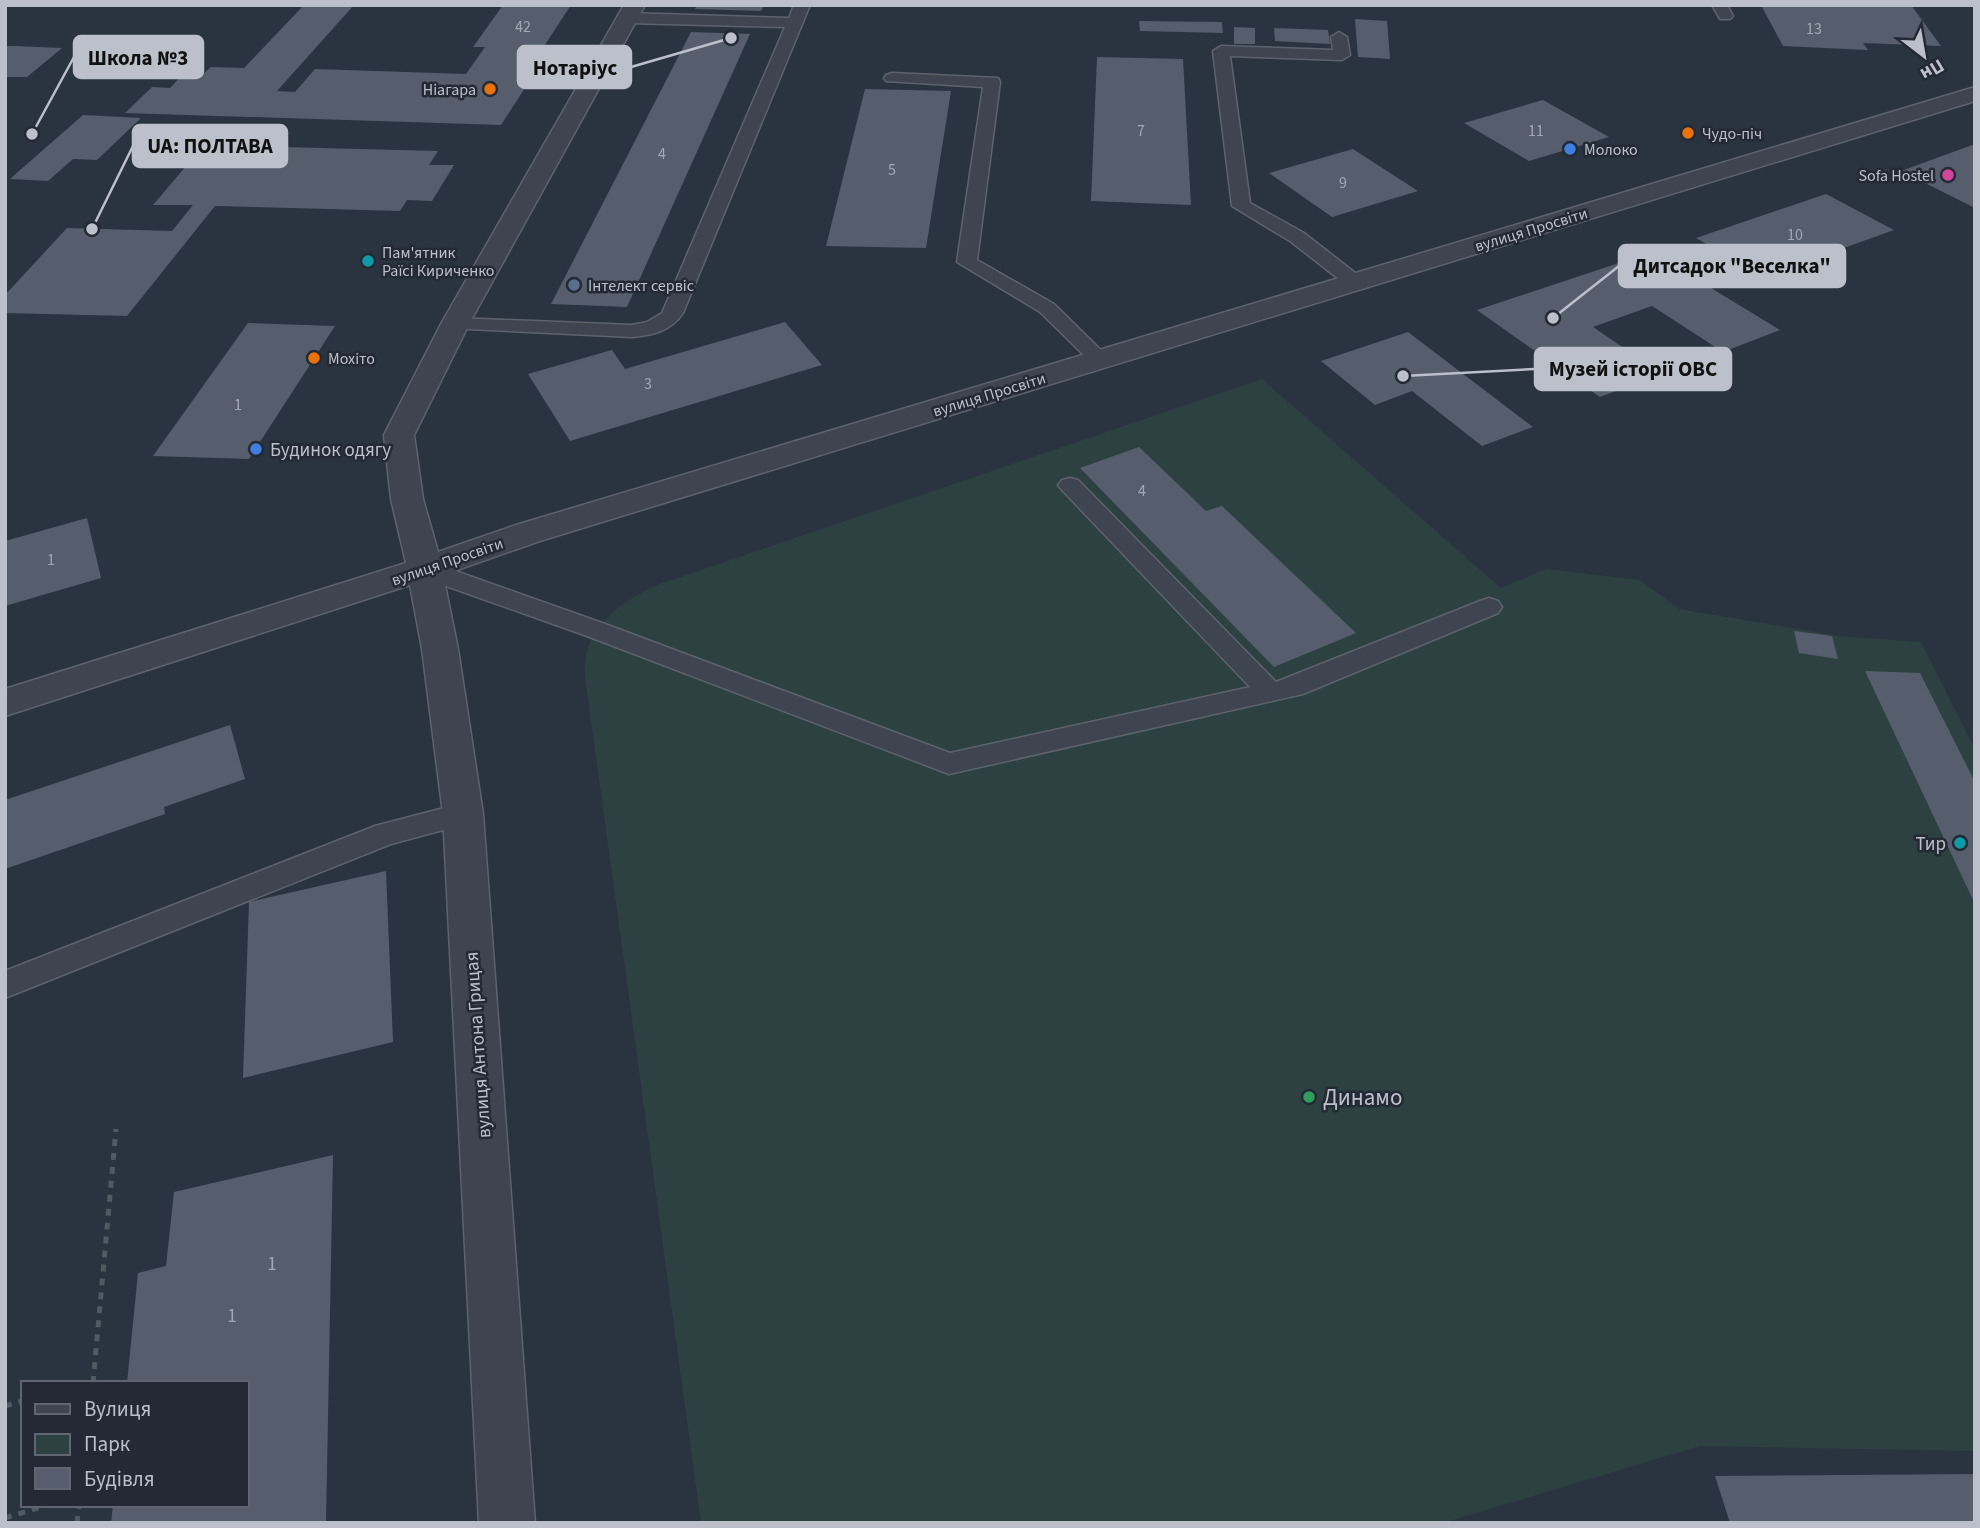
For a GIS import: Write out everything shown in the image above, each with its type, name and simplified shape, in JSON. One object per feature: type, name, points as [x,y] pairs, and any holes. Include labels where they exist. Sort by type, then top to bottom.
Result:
[{"type":"street","name":"вулиця Антона Грицая","points":[[507,1523],[463,814],[440,649],[407,499],[399,435],[455,324],[631,12]]},
{"type":"street","name":"вулиця Просвіти","points":[[5,703],[528,533],[1975,94]]},
{"type":"lane","points":[[455,324],[632,331],[654,328],[667,321],[673,313],[798,14],[631,12]]},
{"type":"lane","points":[[1339,37],[1342,55],[1221,51],[1241,206],[1297,237],[1356,283]]},
{"type":"lane","points":[[892,78],[992,82],[967,262],[1047,308],[1100,360]]},
{"type":"lane","points":[[1070,485],[1270,692]]},
{"type":"lane","points":[[424,569],[547,615],[596,630],[949,764],[1294,687],[1489,607]]},
{"type":"lane","points":[[5,985],[385,834],[463,814]]},
{"type":"path","points":[[91,1381],[116,1129]]},
{"type":"path","points":[[5,1518],[41,1507]]},
{"type":"green space","name":"Динамо","points":[[1262,379],[1501,588],[1546,569],[1640,580],[1679,609],[1839,636],[1921,642],[1975,749],[1975,1451],[1700,1446],[1443,1523],[701,1523],[585,677],[585,660],[595,632],[616,610],[657,585]]},
{"type":"building","points":[[304,5],[354,5],[277,91],[295,92],[315,69],[466,74],[485,47],[473,47],[503,5],[571,5],[537,57],[545,57],[501,125],[125,113],[152,87],[170,88],[184,73],[203,74],[211,67],[244,68]]},
{"type":"building","points":[[697,5],[764,5],[761,11],[695,9]]},
{"type":"building","points":[[1761,5],[1911,5],[1941,46],[1863,43],[1868,50],[1783,46]]},
{"type":"building","points":[[1355,19],[1387,21],[1390,59],[1358,57]]},
{"type":"building","points":[[1139,21],[1222,22],[1223,33],[1140,31]]},
{"type":"building","points":[[1234,27],[1255,28],[1255,44],[1234,44]]},
{"type":"building","points":[[1274,28],[1328,30],[1330,44],[1275,41]]},
{"type":"building","points":[[691,32],[750,34],[627,307],[551,304]]},
{"type":"building","points":[[5,46],[62,48],[27,77],[5,77]]},
{"type":"building","points":[[1097,57],[1183,59],[1191,205],[1091,201]]},
{"type":"building","points":[[865,89],[951,91],[926,248],[826,246]]},
{"type":"building","points":[[1543,100],[1609,137],[1529,161],[1464,123]]},
{"type":"building","points":[[83,115],[141,118],[97,160],[73,159],[48,181],[10,179]]},
{"type":"building","points":[[1975,144],[1975,208],[1901,171]]},
{"type":"building","points":[[204,145],[438,151],[429,165],[454,165],[432,201],[407,200],[400,211],[215,206],[127,316],[5,313],[5,295],[67,228],[172,231],[193,205],[153,205]]},
{"type":"building","points":[[1353,149],[1418,191],[1332,217],[1269,173]]},
{"type":"building","points":[[1826,194],[1894,230],[1763,277],[1696,238]]},
{"type":"building","points":[[1652,252],[1780,330],[1723,352],[1652,306],[1593,327],[1662,374],[1600,397],[1477,310]]},
{"type":"building","points":[[785,322],[822,365],[570,441],[528,374],[612,350],[625,369]]},
{"type":"building","points":[[248,323],[335,326],[249,459],[153,456]]},
{"type":"building","points":[[1408,332],[1533,427],[1482,446],[1412,391],[1375,405],[1321,361]]},
{"type":"building","points":[[1139,447],[1206,511],[1222,506],[1356,633],[1274,667],[1080,468]]},
{"type":"building","points":[[87,518],[101,578],[5,606],[5,541]]},
{"type":"building","points":[[1794,631],[1832,636],[1838,659],[1799,653]]},
{"type":"building","name":"Тир","points":[[1865,671],[1920,673],[1975,782],[1975,904]]},
{"type":"building","points":[[230,725],[245,779],[164,807],[165,814],[5,869],[5,800]]},
{"type":"building","points":[[386,871],[393,1042],[243,1078],[249,902]]},
{"type":"building","points":[[333,1155],[326,1523],[111,1523],[113,1507],[248,1507],[248,1381],[127,1381],[138,1273],[166,1266],[174,1192]]},
{"type":"building","points":[[1975,1474],[1975,1523],[1730,1523],[1715,1476]]},
{"type":"place","name":"Нотаріус","points":[[731,38]]},
{"type":"place","name":"Ніагара","points":[[490,89]]},
{"type":"place","name":"Чудо-піч","points":[[1688,133]]},
{"type":"place","name":"Школа №3","points":[[32,134]]},
{"type":"place","name":"Молоко","points":[[1570,149]]},
{"type":"place","name":"Sofa Hostel","points":[[1948,175]]},
{"type":"place","name":"UA: ПОЛТАВА","points":[[92,229]]},
{"type":"place","name":"Пам'ятник Раїсі Кириченко","points":[[368,261]]},
{"type":"place","name":"Інтелект сервіс","points":[[574,285]]},
{"type":"place","name":"Дитсадок \"Веселка\"","points":[[1553,318]]},
{"type":"place","name":"Мохіто","points":[[314,358]]},
{"type":"place","name":"Музей історії ОВС","points":[[1403,376]]},
{"type":"place","name":"Будинок одягу","points":[[256,449]]},
{"type":"place","name":"Тир","points":[[1960,843]]},
{"type":"place","name":"Динамо","points":[[1309,1097]]}]
